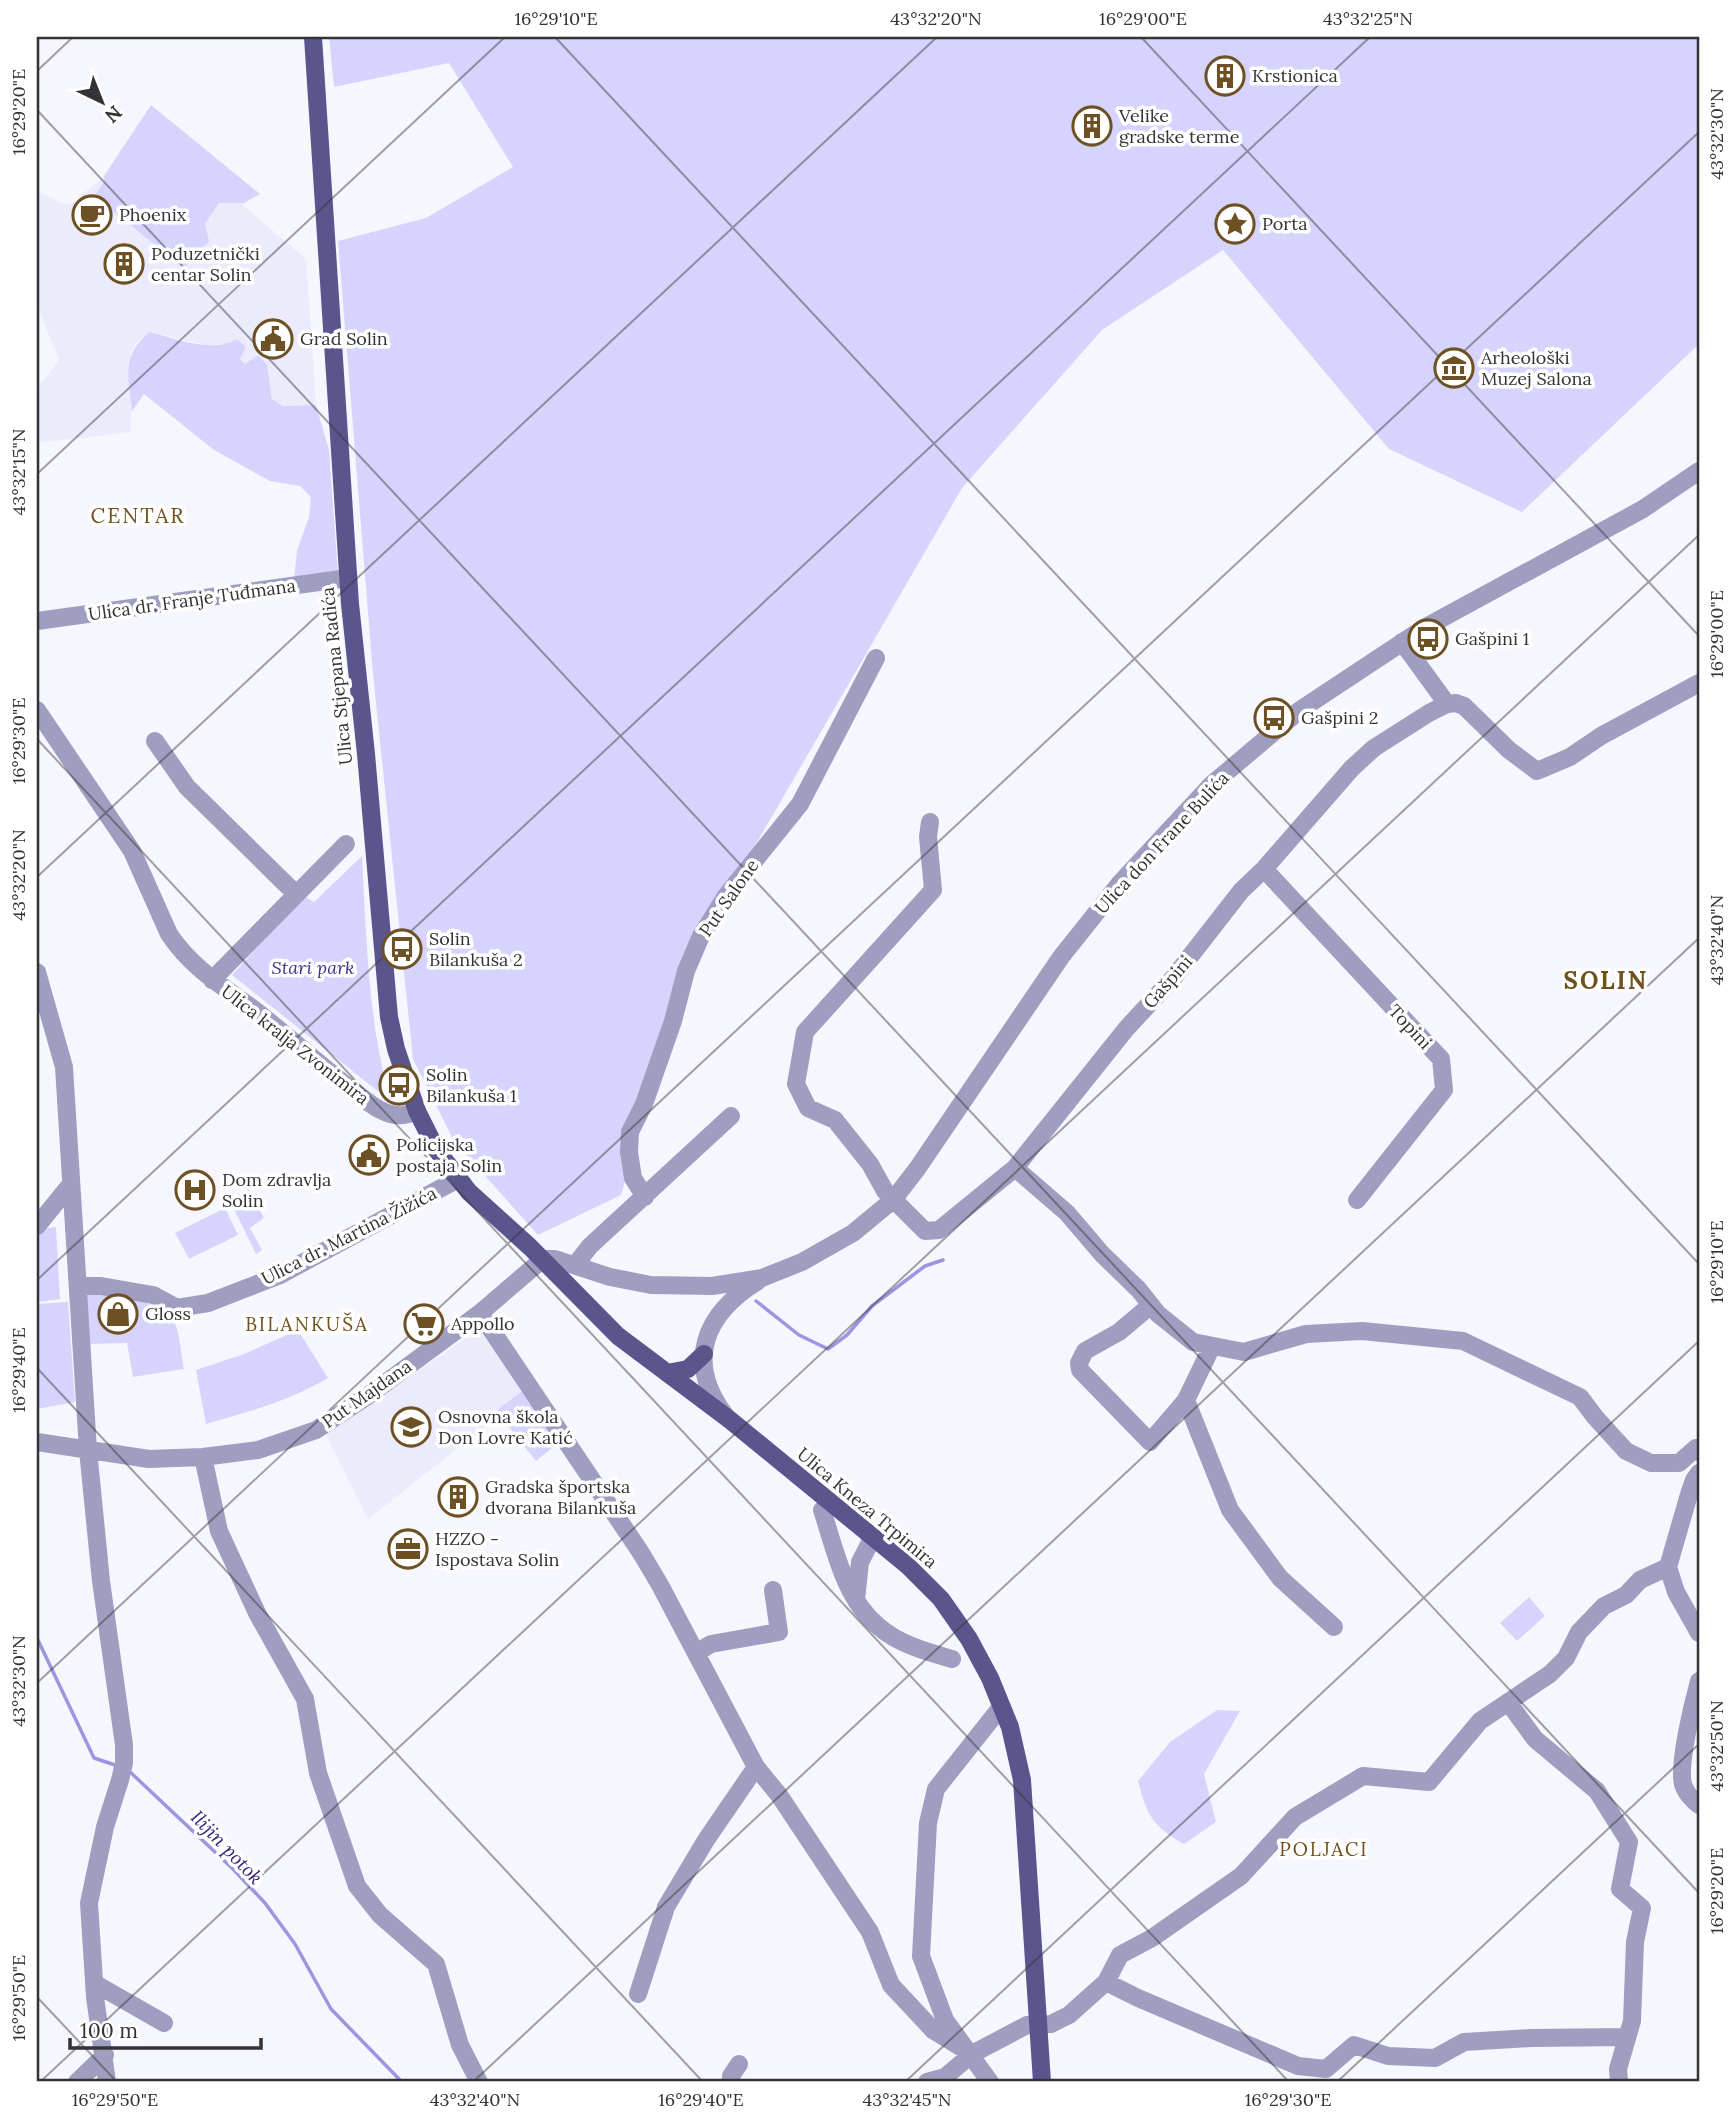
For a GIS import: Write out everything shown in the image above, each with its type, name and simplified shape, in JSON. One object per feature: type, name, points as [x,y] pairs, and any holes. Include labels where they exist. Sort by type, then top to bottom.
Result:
[{"type":"main road","name":"Ulica Stjepana Radića","points":[[313,37],[348,578],[389,1017],[396,1049],[417,1111],[436,1149],[458,1179],[487,1209],[543,1259]]},
{"type":"main road","name":"Ulica Kneza Trpimira","points":[[543,1259],[618,1336],[730,1420],[907,1565],[941,1600],[974,1648],[990,1678],[1010,1727],[1022,1780],[1042,2082]]},
{"type":"main road","points":[[667,1373],[688,1369],[704,1354]]},
{"type":"street","name":"Ulica don Frane Bulića","points":[[543,1259],[555,1259],[610,1278],[651,1284],[712,1286],[762,1278],[802,1262],[853,1233],[893,1200],[918,1170],[1057,963],[1120,883],[1220,778],[1300,709],[1402,642],[1643,509],[1699,471]]},
{"type":"street","name":"Ulica dr. Franje Tuđmana","points":[[37,621],[348,578]]},
{"type":"street","points":[[1402,642],[1447,704],[1464,706],[1509,750],[1537,771],[1570,757],[1601,736],[1699,683]]},
{"type":"street","name":"Put Salone","points":[[645,1197],[633,1178],[629,1152],[630,1132],[644,1104],[673,1021],[686,971],[701,936],[726,896],[800,804],[876,658]]},
{"type":"street","name":"Gašpini","points":[[893,1200],[925,1231],[939,1230],[1015,1168],[1126,1029],[1174,977],[1241,891],[1264,869],[1329,793],[1374,748],[1447,704]]},
{"type":"street","name":"Ulica kralja Zvonimira","points":[[37,710],[132,851],[177,946],[212,981],[263,1016],[385,1114],[404,1117],[417,1111]]},
{"type":"street","points":[[155,741],[187,787],[296,894]]},
{"type":"street","points":[[893,1200],[870,1164],[835,1120],[808,1108],[796,1084],[805,1032],[933,890],[928,836],[930,822]]},
{"type":"street","name":"Ulica kralja Zvonimira","points":[[212,981],[346,844]]},
{"type":"street","name":"Topini","points":[[1264,869],[1441,1059],[1444,1090],[1357,1200]]},
{"type":"street","points":[[37,972],[64,1067],[89,1450],[101,1581],[124,1745],[122,1771],[105,1827],[89,1903],[94,1983],[107,2082]]},
{"type":"street","points":[[575,1265],[582,1254],[731,1116]]},
{"type":"street","points":[[1015,1168],[1067,1213],[1158,1314],[1193,1342],[1244,1352],[1306,1334],[1362,1331],[1463,1342],[1580,1396],[1626,1451],[1651,1463],[1679,1463],[1698,1447]]},
{"type":"street","name":"Ulica dr. Martina Žižića","points":[[78,1286],[101,1286],[153,1295],[177,1308],[208,1303],[280,1275],[458,1179]]},
{"type":"street","points":[[37,1226],[71,1184]]},
{"type":"street","name":"Put Majdana","points":[[37,1442],[149,1460],[261,1450],[323,1426],[369,1395],[480,1313],[543,1259]]},
{"type":"street","name":"Ulica don Frane Bulića","points":[[730,1420],[708,1390],[704,1354],[707,1336],[718,1317],[734,1299],[762,1278]]},
{"type":"street","points":[[1151,1305],[1119,1332],[1085,1351],[1079,1363],[1080,1370],[1150,1442],[1186,1400],[1212,1346]]},
{"type":"street","points":[[480,1313],[640,1553],[756,1766],[779,1795],[870,1932],[891,1985],[933,2030],[972,2054]]},
{"type":"street","points":[[1186,1400],[1230,1510],[1280,1577],[1334,1627]]},
{"type":"street","points":[[203,1457],[219,1531],[257,1613],[305,1699],[318,1773],[357,1886],[380,1916],[436,1964],[460,2045],[479,2082]]},
{"type":"street","points":[[1699,1473],[1693,1480],[1668,1567],[1676,1592],[1699,1633]]},
{"type":"street","points":[[822,1510],[847,1584],[856,1600],[878,1626],[916,1648],[952,1659]]},
{"type":"street","points":[[856,1600],[860,1562],[873,1537]]},
{"type":"street","points":[[927,2082],[945,2077],[972,2054],[1027,2025],[1051,2024],[1069,2015],[1106,1982],[1120,1955],[1152,1938],[1241,1876],[1294,1817],[1363,1776],[1429,1782],[1480,1721],[1550,1674],[1566,1658],[1579,1632],[1604,1606],[1626,1595],[1640,1580],[1668,1567]]},
{"type":"street","points":[[696,1653],[711,1644],[779,1632],[773,1590]]},
{"type":"street","points":[[1699,1681],[1684,1751],[1683,1784],[1693,1802],[1699,1805]]},
{"type":"street","points":[[1508,1702],[1535,1739],[1597,1791],[1629,1842],[1620,1889],[1642,1908],[1635,1942],[1632,2021],[1618,2069],[1619,2082]]},
{"type":"street","points":[[990,2082],[945,2020],[921,1956],[928,1823],[936,1789],[1002,1707]]},
{"type":"street","points":[[638,1994],[666,1907],[706,1840],[756,1766]]},
{"type":"street","points":[[1106,1982],[1298,2066],[1326,2069],[1354,2045],[1388,2056],[1434,2058],[1464,2042],[1531,2038],[1626,2038]]},
{"type":"street","points":[[94,1983],[164,2024]]},
{"type":"street","points":[[77,2082],[104,2055]]},
{"type":"street","points":[[731,2082],[731,2076],[738,2064]]},
{"type":"shaded area","points":[[104,176],[106,204],[205,224],[219,202],[244,203],[243,205],[306,259],[316,405],[283,406],[272,399],[267,365],[258,355],[245,364],[240,359],[246,347],[229,344],[207,345],[149,332],[136,343],[130,354],[130,432],[37,443],[37,388],[59,360],[37,305],[37,190],[70,205]]},
{"type":"shaded area","name":"Osnovna škola Don Lovre Katić","points":[[479,1329],[523,1389],[496,1418],[368,1519],[326,1435]]},
{"type":"green space","points":[[329,37],[1699,37],[1699,344],[1522,512],[1389,449],[1223,250],[1102,330],[962,488],[726,896],[664,1048],[621,1195],[538,1235],[454,1141],[413,1059],[373,674],[338,241],[426,218],[513,167],[449,63],[334,87]]},
{"type":"green space","points":[[151,105],[260,194],[244,203],[219,203],[205,224],[209,241],[184,268],[94,196],[104,182],[104,176]]},
{"type":"green space","points":[[149,332],[205,345],[237,339],[246,347],[240,359],[245,364],[258,355],[267,365],[272,399],[283,406],[316,405],[329,450],[338,574],[294,580],[297,551],[309,517],[311,497],[300,486],[270,481],[214,450],[144,394],[132,411],[128,368],[134,350]]},
{"type":"green space","name":"Stari park","points":[[362,856],[369,976],[376,1037],[389,1094],[385,1097],[232,975],[304,896],[314,902]]},
{"type":"green space","points":[[249,1189],[264,1218],[250,1228],[262,1250],[256,1254],[229,1199]]},
{"type":"green space","points":[[225,1208],[238,1235],[189,1259],[175,1233]]},
{"type":"green space","points":[[56,1227],[60,1299],[37,1302],[37,1234],[41,1229]]},
{"type":"green space","points":[[82,1291],[146,1302],[168,1313],[178,1331],[184,1369],[133,1377],[127,1343],[86,1344]]},
{"type":"green space","points":[[68,1302],[75,1402],[37,1409],[37,1304]]},
{"type":"green space","points":[[298,1330],[328,1378],[284,1399],[206,1424],[196,1370],[244,1354]]},
{"type":"green space","points":[[522,1391],[559,1442],[536,1461],[496,1411]]},
{"type":"green space","points":[[1529,1597],[1545,1616],[1517,1641],[1500,1623]]},
{"type":"green space","points":[[1217,1710],[1240,1711],[1204,1774],[1216,1822],[1184,1844],[1152,1818],[1144,1803],[1138,1781],[1170,1742]]},
{"type":"waterway","points":[[756,1301],[799,1335],[828,1349],[847,1335],[872,1306],[925,1266],[943,1260]]},
{"type":"waterway","name":"Ilijin potok","points":[[37,1638],[94,1758],[118,1766]]},
{"type":"waterway","name":"Ilijin potok","points":[[128,1770],[233,1869],[265,1903],[295,1944],[331,2009],[402,2082]]},
{"type":"place","name":"Krstionica","points":[[1225,76]]},
{"type":"place","name":"Velike gradske terme","points":[[1092,126]]},
{"type":"place","name":"Phoenix","points":[[92,215]]},
{"type":"place","name":"Porta","points":[[1235,224]]},
{"type":"place","name":"Poduzetnički centar Solin","points":[[124,264]]},
{"type":"place","name":"Grad Solin","points":[[273,339]]},
{"type":"place","name":"Arheološki Muzej Salona","points":[[1454,368]]},
{"type":"place","name":"Gašpini 1","points":[[1428,639]]},
{"type":"place","name":"Gašpini 2","points":[[1274,718]]},
{"type":"place","name":"Solin Bilankuša 2","points":[[402,949]]},
{"type":"place","name":"Solin Bilankuša 1","points":[[399,1085]]},
{"type":"place","name":"Policijska postaja Solin","points":[[369,1155]]},
{"type":"place","name":"Dom zdravlja Solin","points":[[195,1190]]},
{"type":"place","name":"Gloss","points":[[118,1314]]},
{"type":"place","name":"Appollo","points":[[424,1324]]},
{"type":"place","name":"Osnovna škola Don Lovre Katić","points":[[411,1427]]},
{"type":"place","name":"Gradska športska dvorana Bilankuša","points":[[458,1497]]},
{"type":"place","name":"HZZO - Ispostava Solin","points":[[408,1549]]},
{"type":"district","name":"CENTAR","points":[[138,516]]},
{"type":"district","name":"SOLIN","points":[[1606,981]]},
{"type":"district","name":"BILANKUŠA","points":[[307,1324]]},
{"type":"district","name":"POLJACI","points":[[1324,1849]]}]
